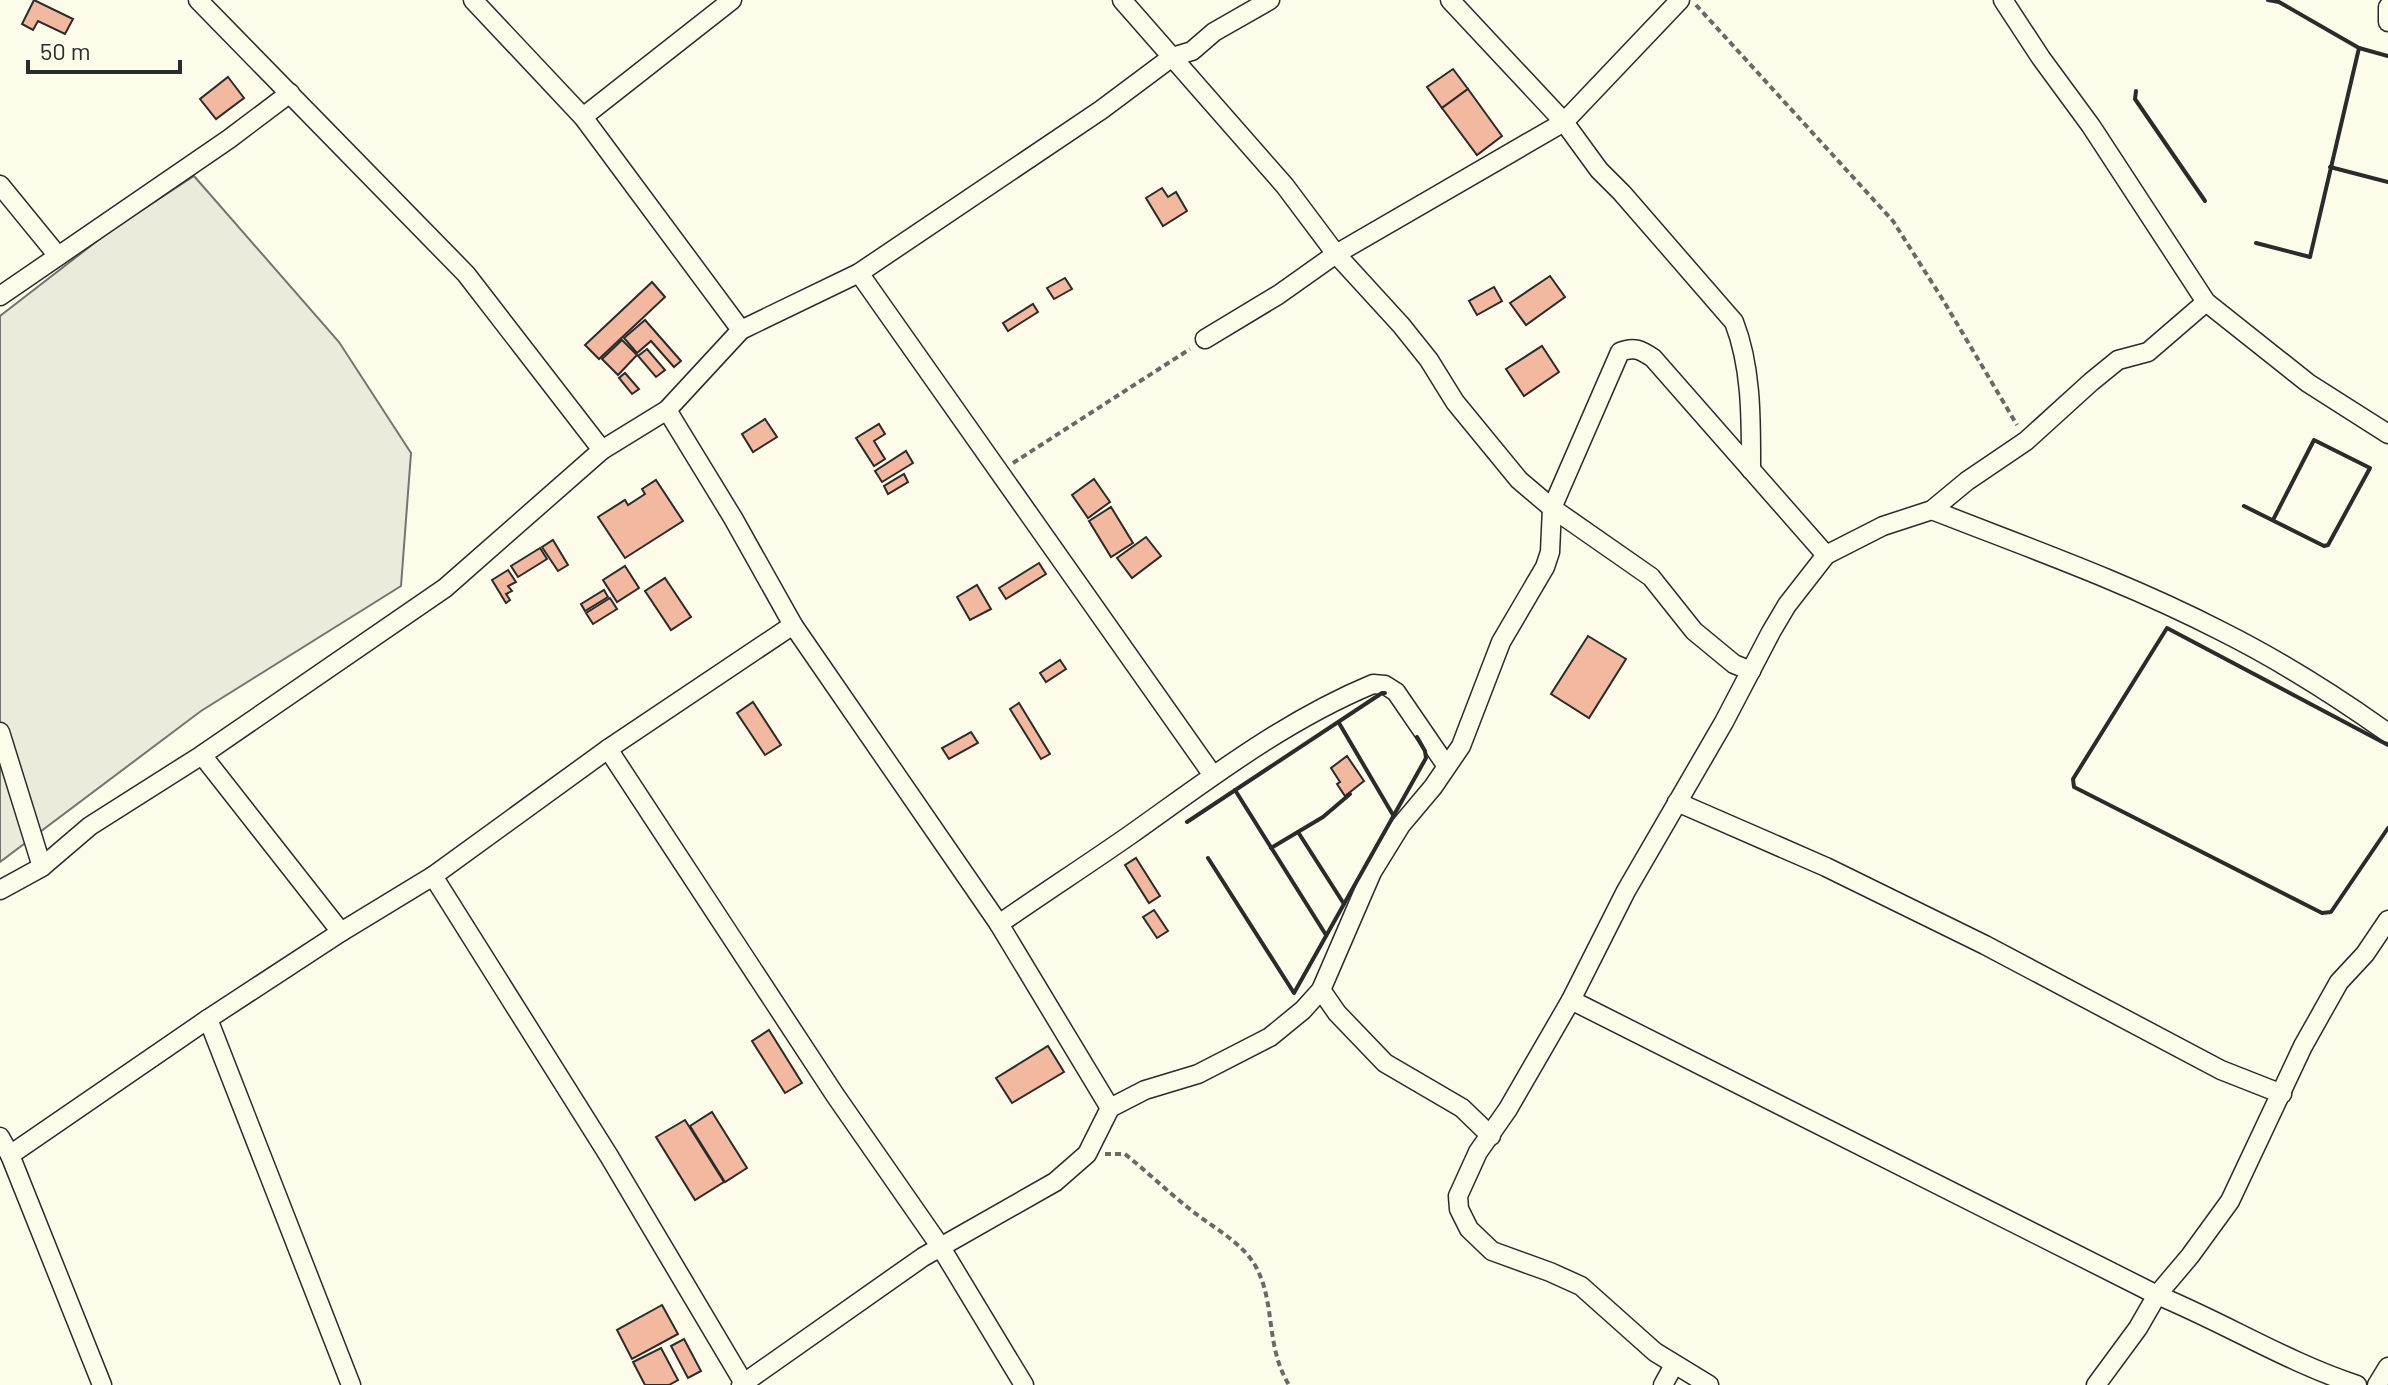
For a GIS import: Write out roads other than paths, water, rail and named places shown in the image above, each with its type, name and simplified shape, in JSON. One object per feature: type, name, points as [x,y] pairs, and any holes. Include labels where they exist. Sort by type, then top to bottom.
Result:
[{"type":"street","points":[[198,0],[466,274],[602,450]]},
{"type":"street","points":[[473,0],[583,117],[741,330]]},
{"type":"street","points":[[583,117],[732,0]]},
{"type":"street","points":[[1122,0],[1285,186],[1336,254],[1401,325],[1493,451],[1519,480],[1552,508],[1651,577],[1694,631],[1734,664],[1751,671]]},
{"type":"street","points":[[0,890],[42,867],[90,826],[202,755],[445,588],[602,450],[667,410],[741,330],[859,273],[1111,103],[1172,57],[1192,51],[1214,32],[1270,0]]},
{"type":"street","points":[[1450,0],[1564,122],[1599,170],[1734,322],[1741,339],[1751,404],[1751,470]]},
{"type":"street","points":[[1205,339],[1278,295],[1336,254],[1564,122],[1680,0]]},
{"type":"street","points":[[2003,0],[2091,126],[2206,302],[2308,383],[2388,434]]},
{"type":"street","points":[[2388,7],[2388,22]]},
{"type":"street","points":[[0,296],[290,93]]},
{"type":"street","points":[[0,185],[58,256]]},
{"type":"street","points":[[859,273],[1212,774]]},
{"type":"street","points":[[1709,1385],[1655,1352],[1581,1286],[1492,1251],[1469,1229],[1459,1209],[1458,1196],[1478,1152],[1491,1136],[1571,1000],[1626,891],[1787,605],[1826,555],[1883,526],[1932,510],[1967,481],[2026,441],[2118,360],[2148,352],[2206,302]]},
{"type":"street","points":[[433,876],[609,1156],[744,1385],[894,1276],[940,1246],[1055,1182],[1087,1154],[1110,1108],[1145,1090],[1198,1074],[1270,1037],[1303,1010],[1321,990],[1372,872],[1401,825],[1433,787],[1461,746],[1501,642],[1545,567],[1550,552],[1552,508],[1620,352],[1630,348],[1641,350],[1653,358],[1826,555]]},
{"type":"street","points":[[667,410],[793,625],[999,924],[1110,1108]]},
{"type":"street","points":[[1932,510],[2095,573],[2222,631],[2348,705],[2388,733]]},
{"type":"street","points":[[10,1155],[208,1019],[433,876],[608,749],[793,625]]},
{"type":"street","points":[[999,924],[1129,836],[1212,774],[1302,718],[1373,684],[1385,685],[1396,692],[1446,765]]},
{"type":"street","points":[[0,732],[13,782],[42,867]]},
{"type":"street","points":[[608,749],[835,1095],[940,1246],[1024,1385]]},
{"type":"street","points":[[202,755],[341,932]]},
{"type":"street","points":[[1677,802],[1826,867],[1985,945],[2221,1070],[2282,1094]]},
{"type":"street","points":[[2096,1385],[2138,1328],[2157,1295],[2230,1201],[2303,1046],[2339,982],[2365,954],[2388,920]]},
{"type":"street","points":[[1321,990],[1337,1013],[1385,1063],[1462,1108],[1491,1136]]},
{"type":"street","points":[[1571,1000],[2157,1295],[2318,1372],[2357,1385]]},
{"type":"street","points":[[208,1019],[351,1385]]},
{"type":"street","points":[[0,1137],[10,1155],[102,1385]]},
{"type":"street","points":[[1663,1385],[1674,1365]]},
{"type":"street","points":[[2377,1385],[2388,1367]]}]
